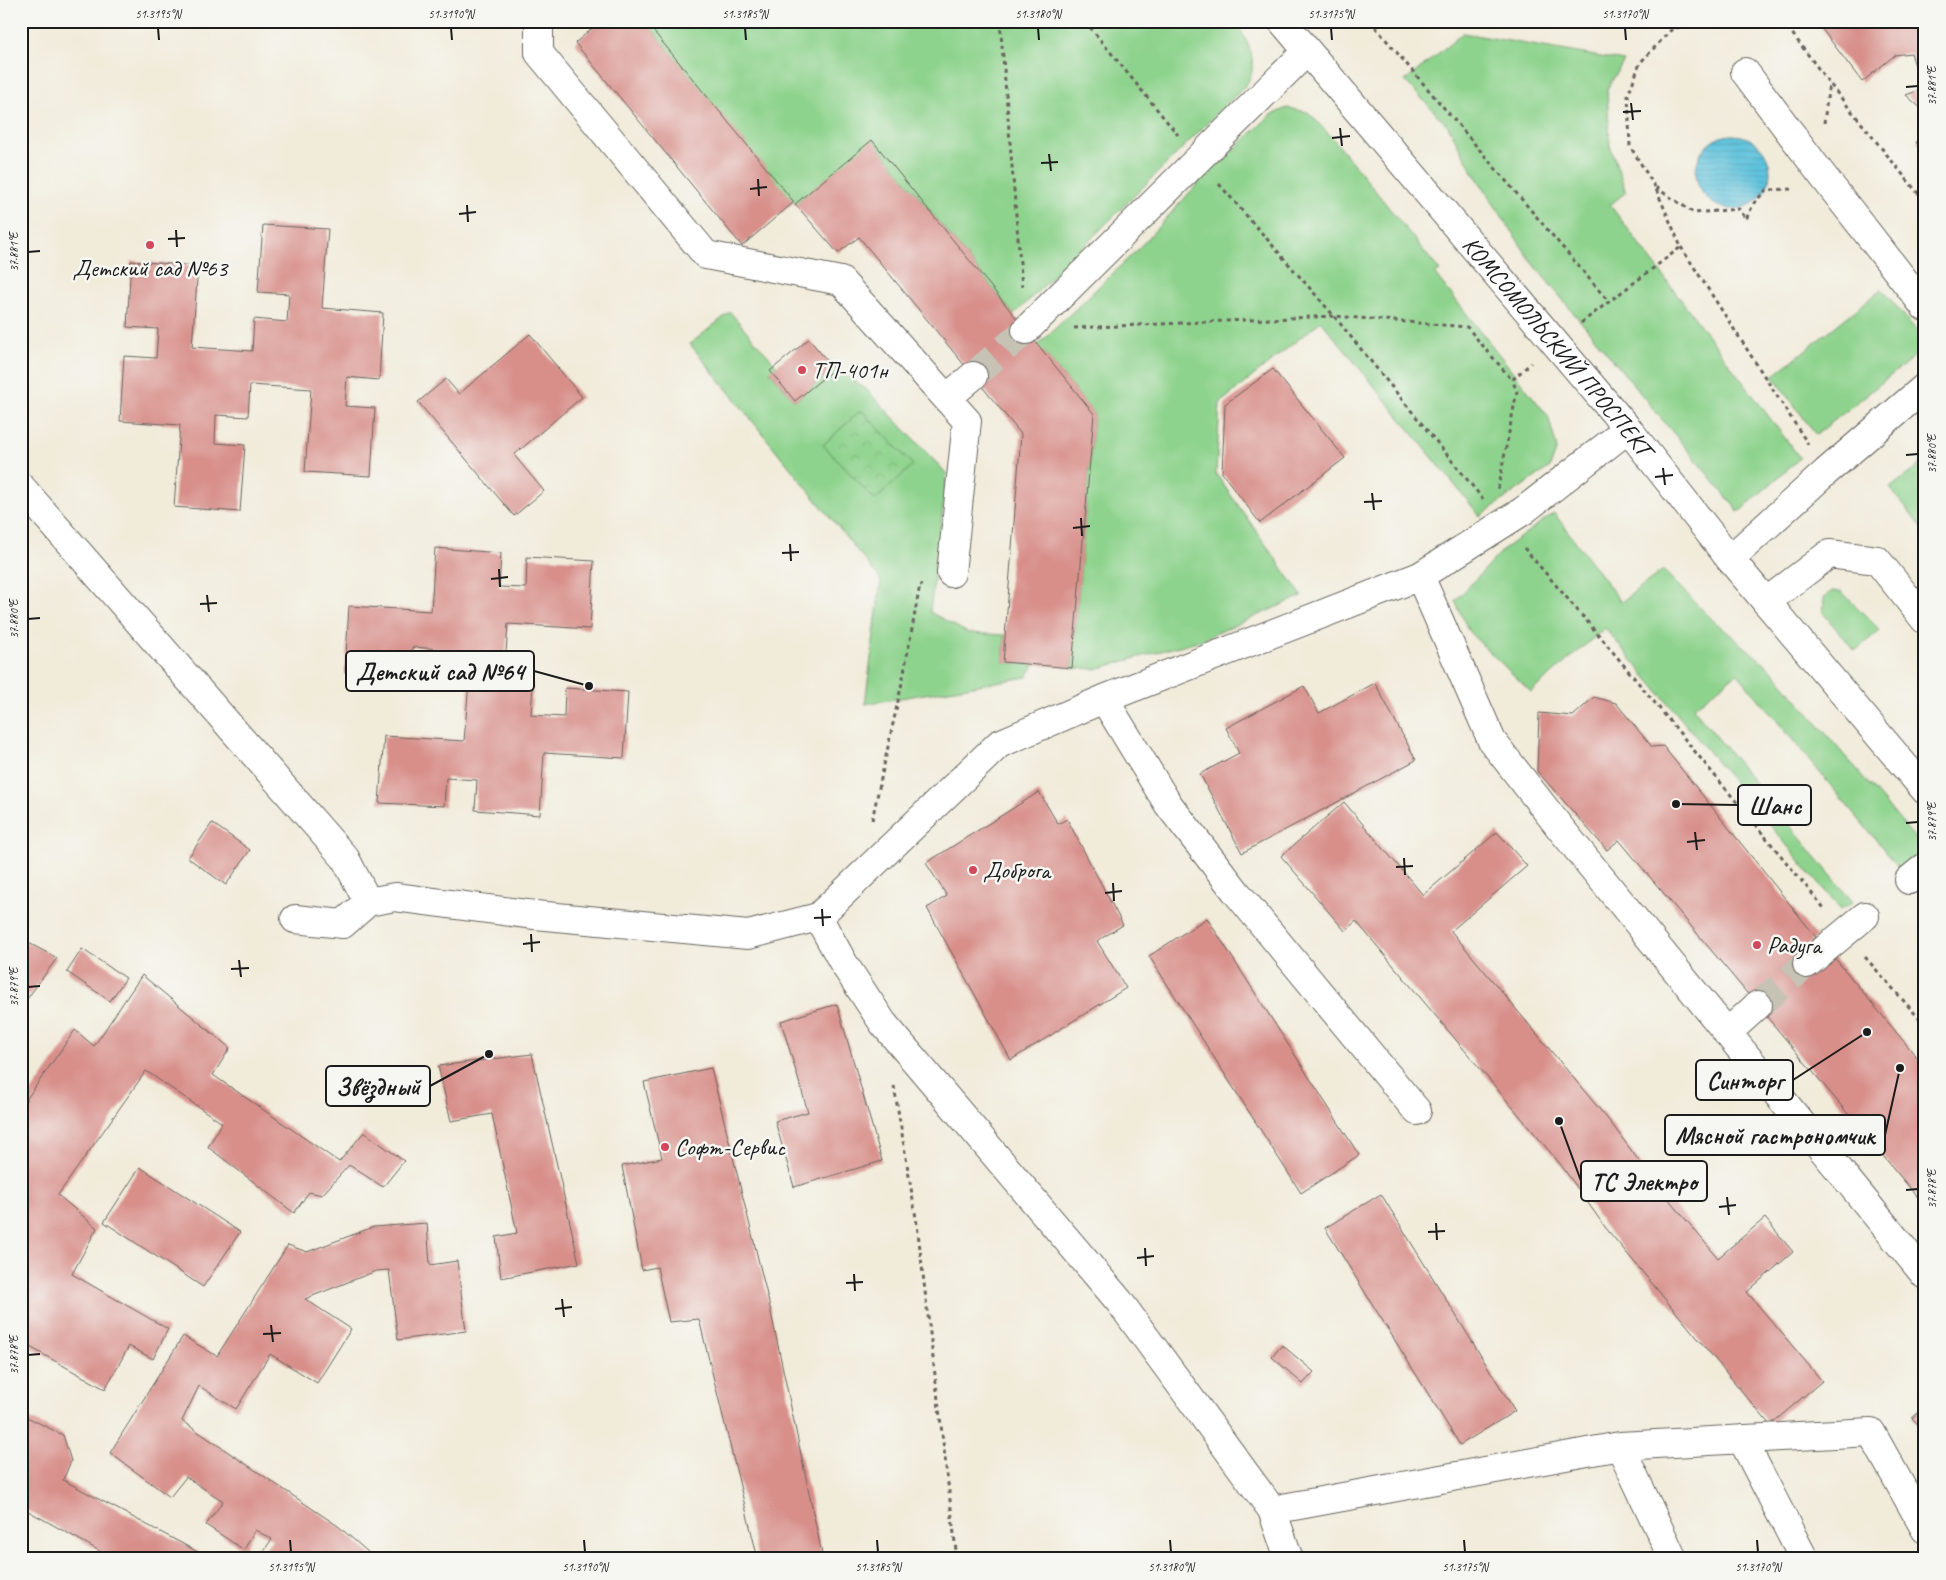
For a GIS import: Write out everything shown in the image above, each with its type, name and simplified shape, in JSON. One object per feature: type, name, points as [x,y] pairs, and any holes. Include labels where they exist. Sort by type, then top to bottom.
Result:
[{"type":"main road","points":[[539,21],[538,53],[706,255],[841,281],[967,421],[951,573]]},
{"type":"main road","name":"КОМСОМОЛЬСКИЙ ПРОСПЕКТ","points":[[1282,21],[1628,429],[1730,559],[1925,790]]},
{"type":"main road","points":[[1026,330],[1307,51]]},
{"type":"main road","points":[[1745,72],[1818,171],[1925,307]]},
{"type":"main road","points":[[947,398],[973,376]]},
{"type":"main road","points":[[1730,559],[1826,472],[1925,387]]},
{"type":"main road","points":[[295,919],[343,924],[368,902],[395,897],[535,915],[748,935],[818,917],[998,744],[1104,699],[1420,576],[1523,511],[1628,429]]},
{"type":"main road","points":[[21,487],[346,858],[368,902]]},
{"type":"main road","points":[[1766,602],[1829,554],[1877,560],[1925,620]]},
{"type":"main road","points":[[1420,576],[1492,741],[1561,829],[1925,1275]]},
{"type":"main road","points":[[1104,699],[1168,804],[1237,893],[1417,1111]]},
{"type":"main road","points":[[1807,964],[1866,916]]},
{"type":"main road","points":[[818,917],[844,964],[883,1023],[1120,1301],[1272,1510],[1289,1559]]},
{"type":"main road","points":[[1727,1032],[1758,1005]]},
{"type":"main road","points":[[1272,1510],[1620,1446],[1871,1432],[1925,1529]]},
{"type":"main road","points":[[1742,1439],[1804,1559]]},
{"type":"main road","points":[[1620,1446],[1674,1559]]},
{"type":"path","points":[[1000,21],[1026,330],[1334,316],[1467,327],[1512,380],[1517,390],[1497,492]]},
{"type":"path","points":[[1370,21],[1609,302]]},
{"type":"path","points":[[1696,21],[1671,30],[1640,63],[1628,95],[1630,146],[1654,187],[1682,247],[1826,472]]},
{"type":"path","points":[[1783,21],[1829,84],[1925,202]]},
{"type":"path","points":[[1654,187],[1694,213],[1738,209],[1746,219],[1754,203],[1766,190],[1805,188],[1818,171],[1829,84]]},
{"type":"path","points":[[1512,380],[1554,342],[1682,247]]},
{"type":"path","points":[[872,823],[903,678],[920,585],[951,573]]},
{"type":"path","points":[[893,1080],[917,1224],[957,1559]]},
{"type":"green space","points":[[645,21],[1234,21],[1247,41],[1253,65],[1246,85],[1014,315],[873,140],[795,204]]},
{"type":"green space","points":[[1463,33],[1624,61],[1607,89],[1610,146],[1626,192],[1610,205],[1800,458],[1739,512],[1533,264],[1473,172],[1448,126],[1405,81]]},
{"type":"green space","points":[[1287,108],[1308,112],[1335,141],[1440,271],[1435,274],[1548,416],[1557,448],[1550,467],[1480,516],[1321,321],[1220,403],[1216,474],[1302,596],[1201,640],[1096,669],[1072,668],[1094,414],[1038,345],[1137,250],[1204,177],[1271,115]]},
{"type":"green space","points":[[1882,289],[1925,341],[1925,348],[1816,435],[1773,376]]},
{"type":"green space","points":[[730,312],[777,366],[770,372],[795,401],[834,369],[865,388],[947,474],[930,612],[968,633],[1005,635],[1003,662],[1034,665],[1027,677],[865,704],[881,580],[690,344]]},
{"type":"green space","points":[[861,410],[913,465],[875,500],[823,445]]},
{"type":"green space","points":[[1925,461],[1925,532],[1890,488]]},
{"type":"green space","points":[[1554,513],[1621,602],[1663,570],[1715,622],[1770,668],[1925,850],[1925,899],[1737,673],[1693,708],[1853,902],[1841,910],[1605,628],[1531,692],[1469,632],[1455,601],[1505,548]]},
{"type":"green space","points":[[1832,591],[1842,592],[1880,630],[1855,651],[1823,613],[1824,598]]},
{"type":"water","points":[[1733,135],[1754,141],[1764,151],[1770,172],[1764,193],[1754,203],[1733,209],[1712,203],[1702,193],[1696,172],[1702,151],[1712,141]]},
{"type":"building","points":[[601,21],[645,21],[794,202],[742,246],[575,43]]},
{"type":"building","points":[[1816,21],[1925,21],[1925,68],[1916,69],[1911,53],[1895,55],[1862,82]]},
{"type":"building","points":[[1925,88],[1925,112],[1906,95]]},
{"type":"building","points":[[1925,129],[1925,143],[1916,143]]},
{"type":"building","points":[[872,140],[1094,414],[1072,668],[1003,662],[1021,434],[859,237],[838,253],[795,204]]},
{"type":"building","points":[[263,225],[328,229],[322,308],[383,313],[379,380],[347,377],[345,406],[375,408],[371,476],[305,472],[311,389],[250,385],[248,417],[216,415],[215,443],[245,445],[240,512],[174,507],[180,425],[120,421],[124,356],[156,358],[158,329],[127,327],[131,261],[198,266],[192,347],[252,351],[254,319],[287,322],[289,294],[258,292]]},
{"type":"building","points":[[530,334],[582,397],[514,455],[544,491],[514,516],[418,402],[446,379],[459,394]]},
{"type":"building","name":"ТП-401н","points":[[809,339],[834,369],[795,401],[770,371]]},
{"type":"building","points":[[1273,369],[1345,458],[1260,523],[1222,473],[1225,404]]},
{"type":"building","points":[[435,548],[501,553],[499,587],[526,588],[527,557],[594,561],[590,629],[508,624],[504,682],[533,684],[531,715],[564,717],[565,688],[628,692],[624,758],[544,753],[540,815],[475,810],[477,780],[446,778],[444,806],[379,803],[384,736],[464,741],[469,682],[439,680],[440,649],[412,647],[410,677],[345,673],[349,606],[431,611]]},
{"type":"building","points":[[1375,683],[1416,760],[1242,853],[1200,774],[1239,753],[1226,728],[1304,686],[1319,713]]},
{"type":"building","name":"Радуга","points":[[1594,697],[1616,703],[1652,747],[1663,746],[1816,937],[1797,954],[1815,973],[1833,956],[1925,1067],[1925,1206],[1619,840],[1607,850],[1537,771],[1539,713],[1573,716]]},
{"type":"building","points":[[1039,792],[1058,824],[1067,819],[1123,925],[1097,941],[1126,988],[1011,1060],[927,908],[947,896],[926,863]]},
{"type":"building","points":[[1344,802],[1423,895],[1497,832],[1527,866],[1451,931],[1611,1123],[1656,1184],[1718,1258],[1765,1218],[1793,1252],[1747,1292],[1822,1381],[1770,1425],[1605,1227],[1561,1165],[1356,921],[1345,931],[1281,856]]},
{"type":"building","points":[[212,823],[250,850],[226,885],[188,858]]},
{"type":"building","points":[[1207,918],[1359,1155],[1301,1193],[1149,956]]},
{"type":"building","points":[[21,939],[57,958],[21,1007]]},
{"type":"building","points":[[82,949],[126,978],[110,1001],[67,972]]},
{"type":"building","points":[[142,975],[230,1048],[213,1075],[339,1162],[364,1132],[404,1161],[383,1187],[349,1165],[322,1195],[309,1192],[294,1213],[208,1147],[222,1123],[146,1071],[58,1195],[97,1228],[72,1274],[168,1329],[153,1359],[129,1346],[105,1389],[21,1342],[21,1291],[23,1287],[21,1286],[21,1107],[75,1030],[94,1046]]},
{"type":"building","points":[[837,1004],[882,1161],[794,1187],[775,1121],[808,1112],[781,1021]]},
{"type":"building","points":[[532,1054],[579,1263],[501,1278],[496,1237],[517,1233],[492,1114],[451,1121],[438,1066]]},
{"type":"building","points":[[711,1068],[769,1303],[823,1559],[758,1559],[699,1319],[669,1322],[657,1267],[642,1270],[622,1166],[662,1158],[644,1082]]},
{"type":"building","points":[[140,1167],[240,1232],[203,1287],[104,1222]]},
{"type":"building","points":[[1381,1194],[1515,1411],[1460,1445],[1325,1228]]},
{"type":"building","points":[[427,1223],[430,1265],[457,1261],[466,1331],[398,1340],[389,1270],[376,1271],[305,1299],[351,1329],[317,1383],[270,1354],[236,1409],[199,1386],[182,1421],[338,1526],[376,1559],[264,1559],[260,1556],[272,1539],[255,1530],[244,1550],[206,1525],[223,1501],[186,1477],[170,1497],[110,1453],[183,1336],[217,1356],[288,1245],[307,1252],[373,1227]]},
{"type":"building","points":[[1282,1345],[1314,1372],[1303,1384],[1272,1357]]},
{"type":"building","points":[[1925,1407],[1925,1432],[1912,1418]]},
{"type":"building","points":[[21,1414],[63,1435],[71,1461],[63,1480],[211,1559],[114,1559],[21,1507]]},
{"type":"tunnel","points":[[973,376],[1026,330]]},
{"type":"tunnel","points":[[1758,1005],[1807,964]]},
{"type":"place","name":"Детский сад №63","points":[[150,245]]},
{"type":"place","name":"ТП-401н","points":[[802,370]]},
{"type":"place","name":"Детский сад №64","points":[[589,686]]},
{"type":"place","name":"Шанс","points":[[1676,804]]},
{"type":"place","name":"Доброга","points":[[973,870]]},
{"type":"place","name":"Радуга","points":[[1757,945]]},
{"type":"place","name":"Синторг","points":[[1867,1032]]},
{"type":"place","name":"Звёздный","points":[[489,1054]]},
{"type":"place","name":"Мясной гастрономчик","points":[[1900,1068]]},
{"type":"place","name":"ТС Электро","points":[[1559,1121]]},
{"type":"place","name":"Софт-Сервис","points":[[665,1147]]}]
